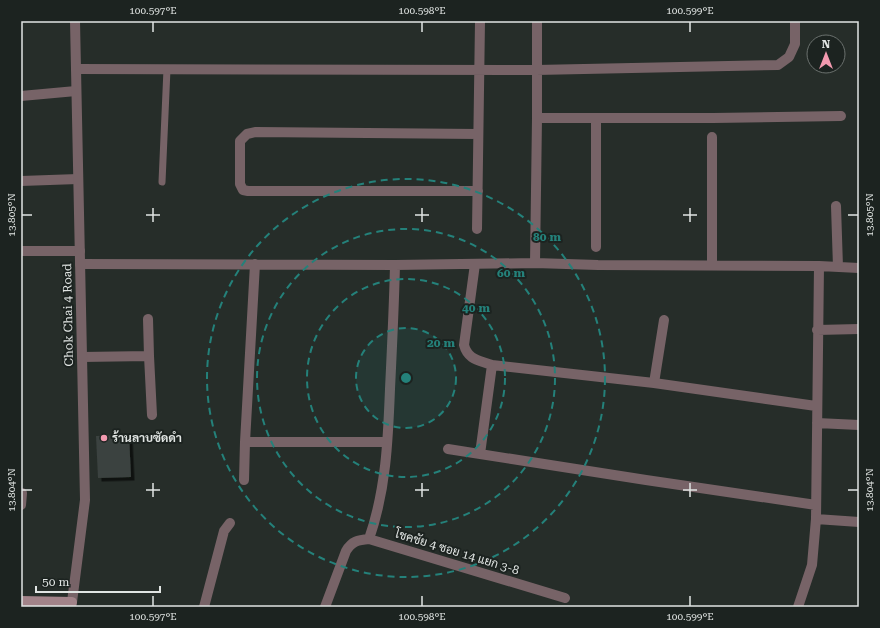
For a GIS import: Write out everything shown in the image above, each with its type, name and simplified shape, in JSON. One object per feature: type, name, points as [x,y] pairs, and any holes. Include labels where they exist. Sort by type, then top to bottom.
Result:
[{"type":"main road","points":[[21,601],[71,604]]},
{"type":"street","name":"Chok Chai 4 Road","points":[[71,604],[86,500],[75,21]]},
{"type":"street","points":[[477,229],[480,21]]},
{"type":"street","points":[[535,263],[537,21]]},
{"type":"street","points":[[76,69],[536,70],[778,65],[789,57],[795,44],[795,21]]},
{"type":"street","points":[[21,96],[76,92]]},
{"type":"street","points":[[537,118],[596,119],[841,116]]},
{"type":"street","points":[[596,119],[596,247]]},
{"type":"street","points":[[478,134],[256,132],[247,134],[240,142],[240,184],[243,190],[478,191]]},
{"type":"street","points":[[712,137],[712,265]]},
{"type":"street","points":[[21,181],[78,179]]},
{"type":"street","points":[[836,206],[838,267]]},
{"type":"street","points":[[21,251],[80,251]]},
{"type":"street","points":[[80,264],[395,265],[535,263],[598,265],[818,266],[859,268]]},
{"type":"street","points":[[244,480],[255,264]]},
{"type":"street","points":[[475,264],[464,345],[465,351],[470,357],[492,365],[654,383],[816,406]]},
{"type":"street","points":[[369,539],[376,518],[385,474],[395,265]]},
{"type":"street","points":[[801,606],[812,565],[816,519],[818,266]]},
{"type":"street","points":[[148,319],[152,415]]},
{"type":"street","points":[[654,383],[664,320]]},
{"type":"street","points":[[817,330],[859,329]]},
{"type":"street","points":[[82,357],[149,356]]},
{"type":"street","points":[[480,454],[492,365]]},
{"type":"street","points":[[817,423],[859,425]]},
{"type":"street","points":[[245,442],[387,442]]},
{"type":"street","points":[[448,449],[816,505]]},
{"type":"street","points":[[21,505],[22,493]]},
{"type":"street","points":[[816,519],[859,522]]},
{"type":"street","points":[[204,607],[224,531],[230,523]]},
{"type":"street","name":"โชคชัย 4 ซอย 14 แยก 3-8","points":[[326,607],[350,543],[358,540],[369,539],[565,598]]},
{"type":"lane","points":[[162,182],[167,70]]},
{"type":"building","points":[[129,435],[131,477],[98,478],[96,436]]},
{"type":"place","name":"ร้านลาบซัดดำ","points":[[104,438]]}]
